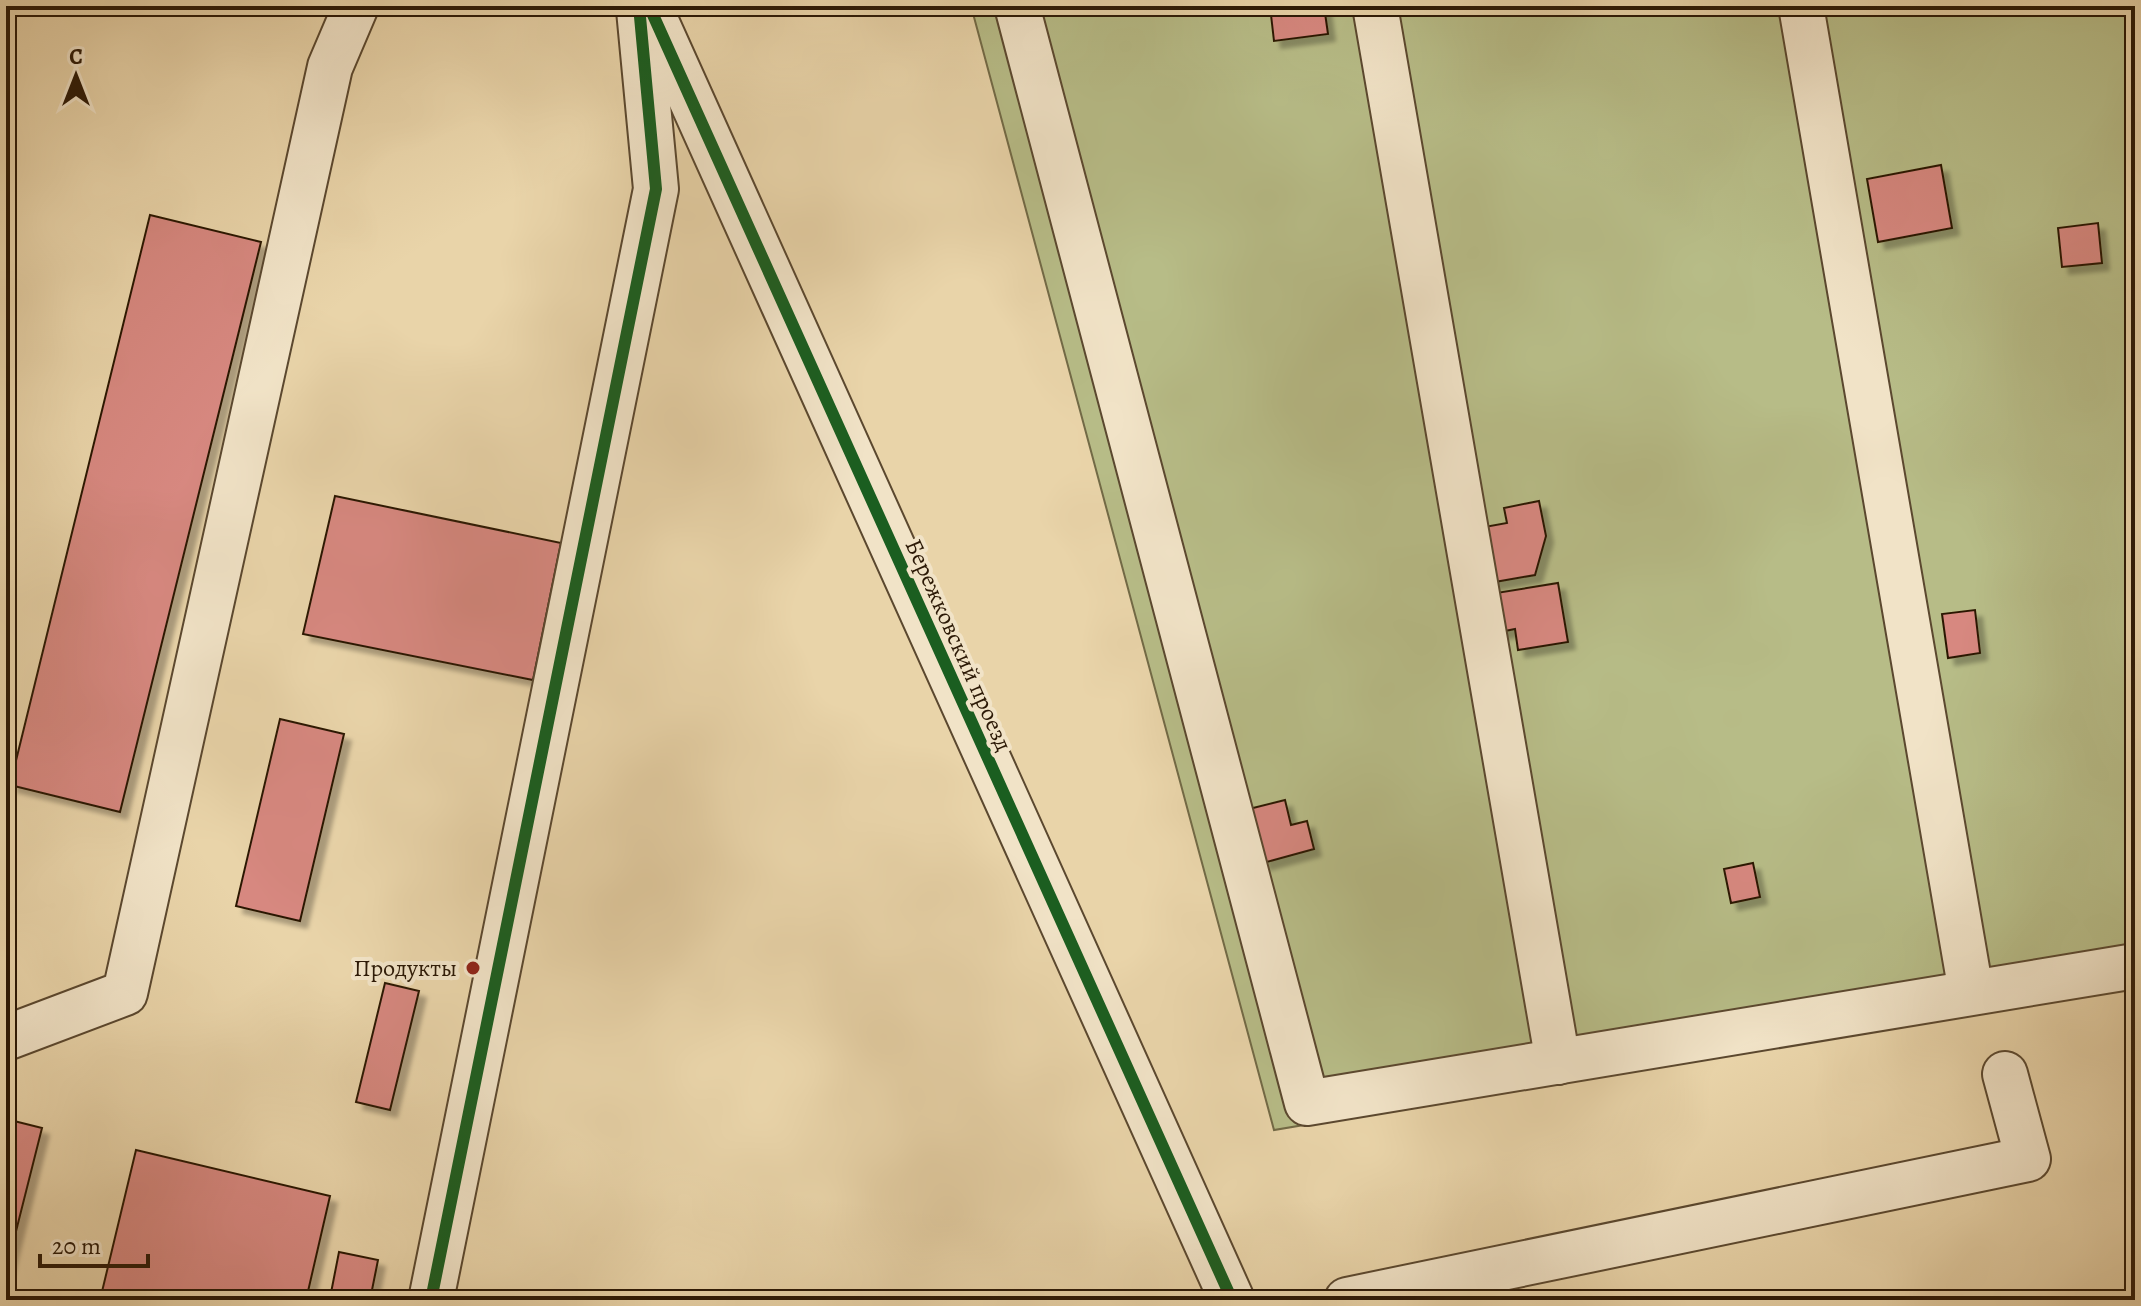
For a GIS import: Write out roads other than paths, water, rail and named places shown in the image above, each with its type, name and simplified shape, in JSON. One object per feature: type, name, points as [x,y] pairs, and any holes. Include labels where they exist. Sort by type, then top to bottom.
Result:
[{"type":"street","points":[[6,1038],[125,993],[330,67],[356,6]]},
{"type":"street","points":[[431,1300],[656,189],[639,6]]},
{"type":"street","name":"Бережковский проезд","points":[[649,6],[1232,1300]]},
{"type":"street","points":[[1017,6],[1307,1103],[2135,966]]},
{"type":"street","points":[[1375,6],[1558,1062]]},
{"type":"street","points":[[1801,6],[1971,992]]},
{"type":"street","points":[[1347,1300],[2028,1159],[2005,1074]]},
{"type":"place","name":"Продукты","points":[[473,968]]}]
